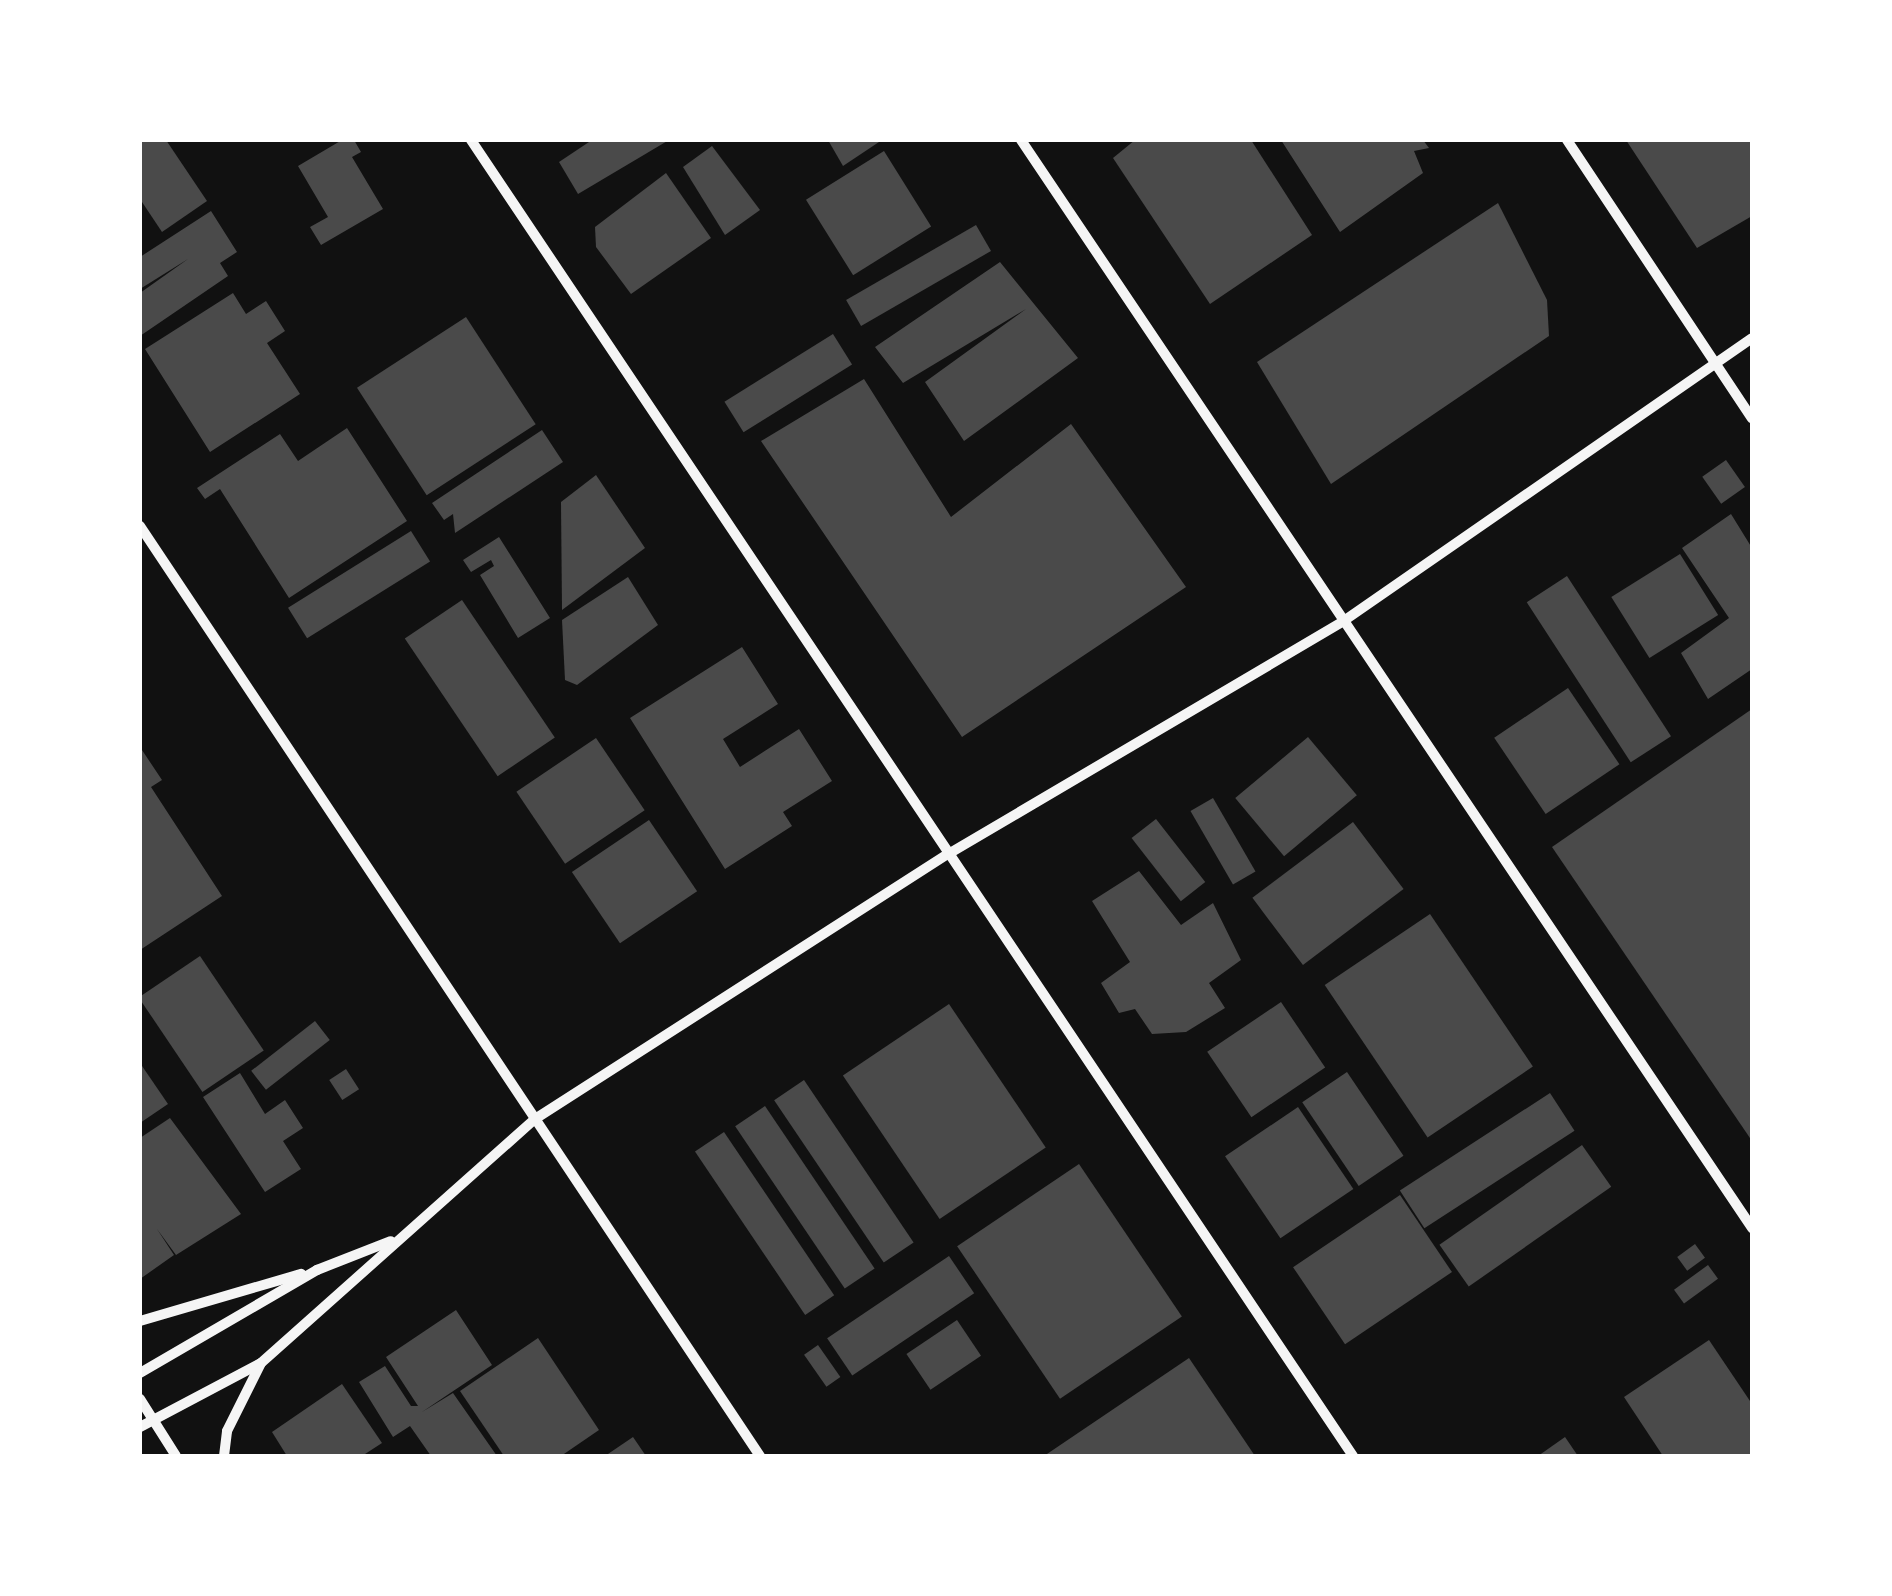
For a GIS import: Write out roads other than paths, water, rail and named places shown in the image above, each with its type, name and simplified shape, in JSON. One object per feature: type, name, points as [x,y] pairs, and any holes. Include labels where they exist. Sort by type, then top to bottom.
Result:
[{"type":"street","points":[[471,140],[1353,1456]]},
{"type":"street","points":[[1021,140],[1752,1228]]},
{"type":"street","points":[[1566,140],[1752,418]]},
{"type":"street","points":[[140,1427],[261,1364],[333,1306],[397,1239],[535,1119],[950,853],[1345,620],[1752,338]]},
{"type":"street","points":[[140,526],[760,1456]]},
{"type":"street","points":[[140,1322],[316,1270],[397,1239]]},
{"type":"street","points":[[140,1373],[316,1270]]},
{"type":"street","points":[[224,1456],[227,1431],[261,1364]]},
{"type":"street","points":[[140,1399],[176,1456]]}]
